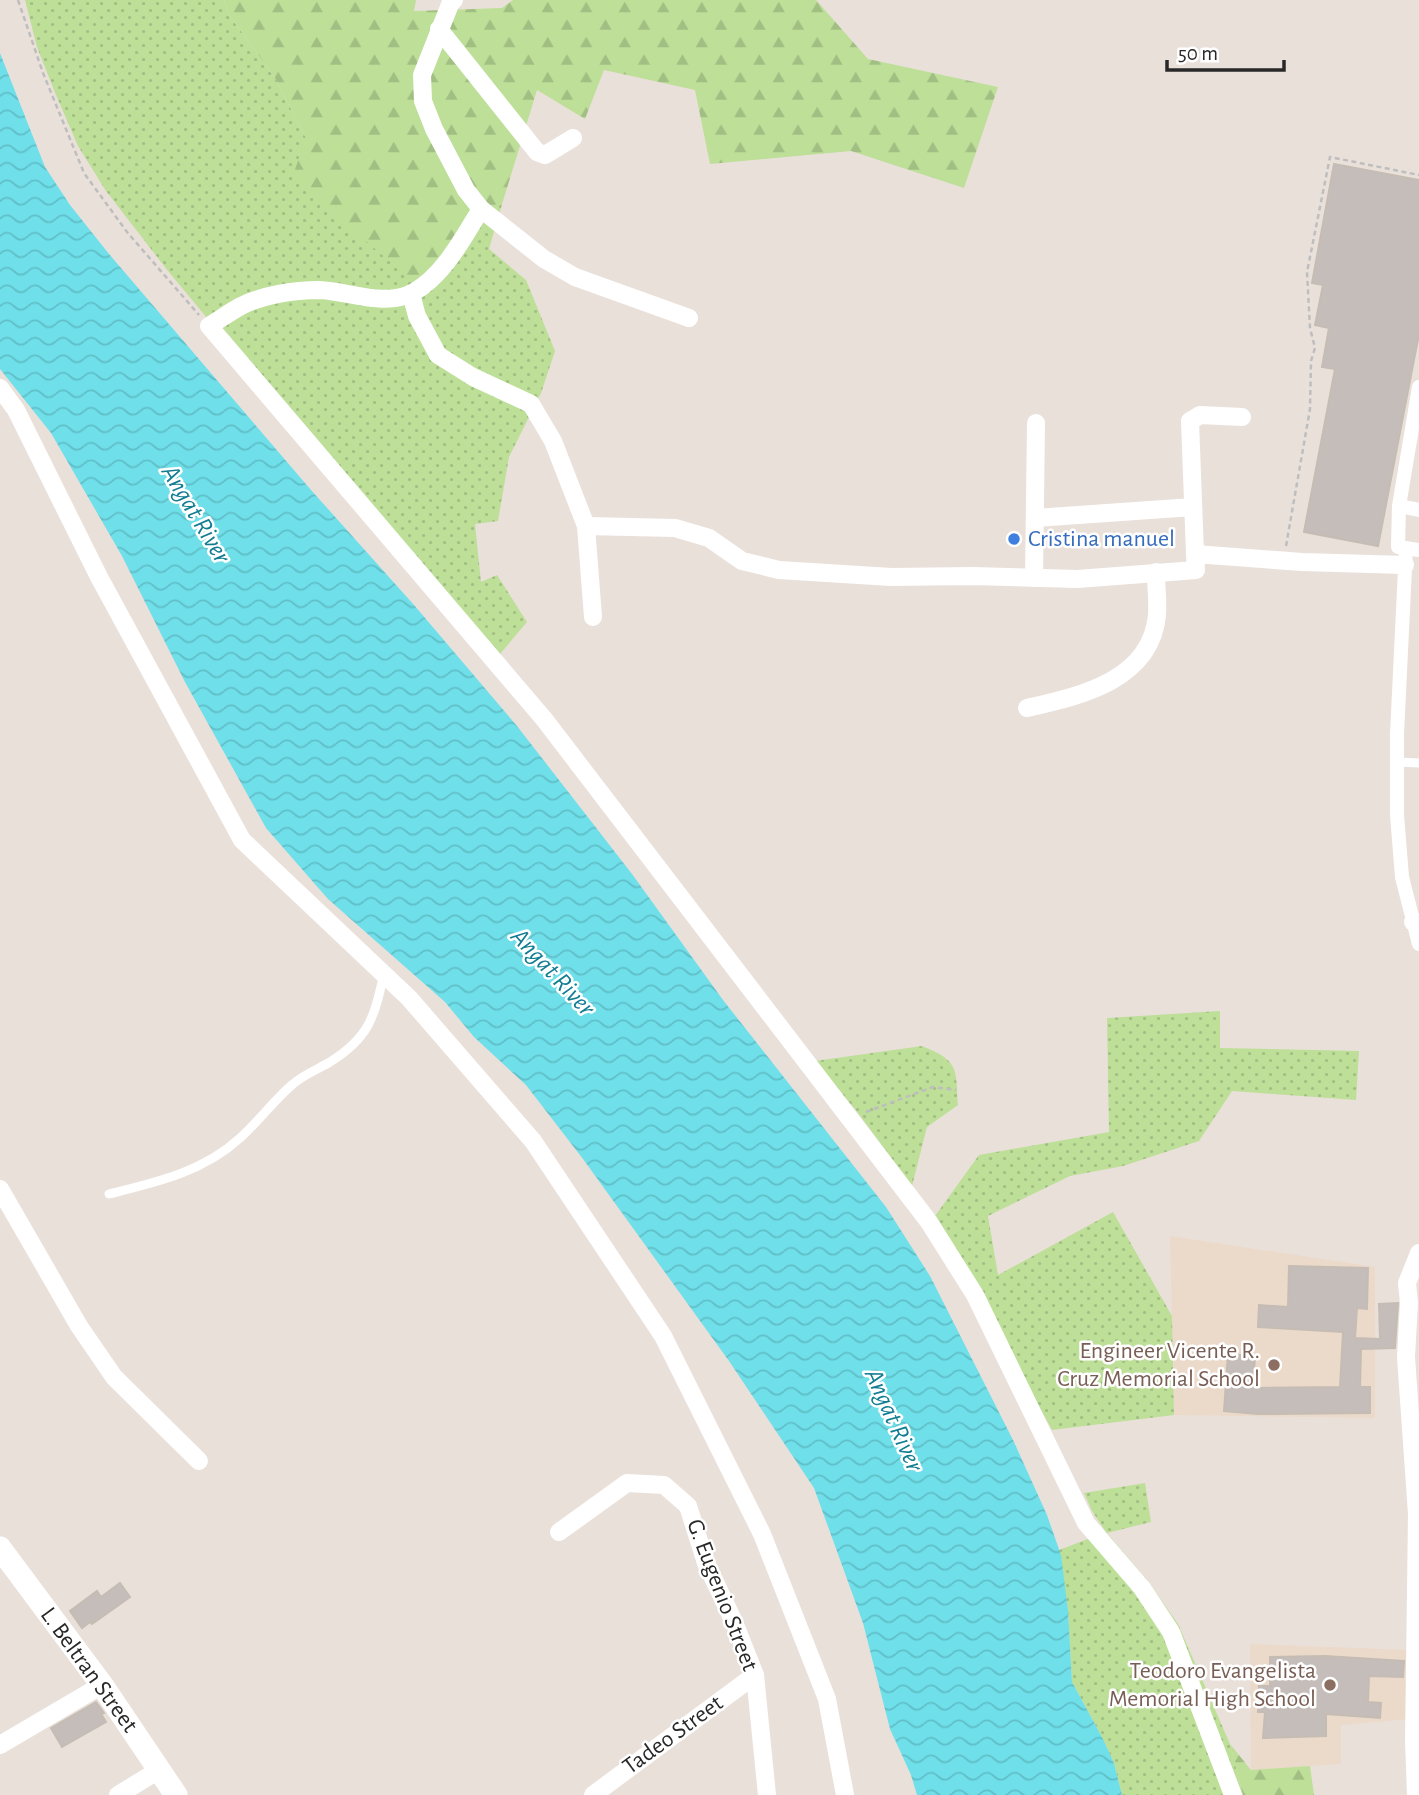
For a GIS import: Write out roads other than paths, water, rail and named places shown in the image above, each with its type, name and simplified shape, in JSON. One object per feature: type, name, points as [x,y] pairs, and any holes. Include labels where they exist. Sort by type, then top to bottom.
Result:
[{"type":"street","points":[[454,0],[439,29],[422,75],[423,101],[434,129],[466,190],[481,209],[544,259],[575,277],[689,318]]},
{"type":"street","points":[[439,29],[537,152],[545,155],[573,138]]},
{"type":"street","points":[[481,209],[446,262],[427,283],[411,294],[374,299],[320,290],[270,296],[241,306],[209,326],[544,719],[929,1222],[975,1295],[1086,1523],[1142,1588],[1171,1632],[1224,1765],[1233,1795]]},
{"type":"street","points":[[411,294],[417,316],[438,355],[473,377],[531,404],[553,441],[586,526],[593,617]]},
{"type":"street","points":[[1419,387],[1399,506],[1407,553],[1397,762],[1397,815],[1402,877],[1416,922],[1419,944]]},
{"type":"street","points":[[0,388],[16,410],[99,577],[242,840],[409,998],[533,1141],[663,1336],[767,1547],[827,1699],[845,1795]]},
{"type":"street","points":[[586,526],[675,528],[709,538],[742,561],[779,570],[891,577],[1077,579],[1196,570],[1189,421],[1200,415],[1242,417]]},
{"type":"street","points":[[1034,578],[1037,423]]},
{"type":"street","points":[[1399,506],[1419,510]]},
{"type":"street","points":[[1035,517],[1193,507]]},
{"type":"street","points":[[1195,554],[1283,560],[1407,553]]},
{"type":"street","points":[[1027,708],[1083,695],[1118,679],[1148,646],[1157,617],[1156,572]]},
{"type":"street","points":[[0,1189],[79,1326],[114,1377],[200,1461]]},
{"type":"street","points":[[1416,1795],[1416,1482],[1406,1357],[1409,1303],[1407,1283],[1419,1253]]},
{"type":"street","name":"G. Eugenio Street","points":[[559,1532],[627,1483],[664,1485],[688,1507],[706,1563],[755,1675],[767,1795]]},
{"type":"street","name":"L. Beltran Street","points":[[0,1548],[102,1685],[176,1795]]},
{"type":"street","name":"Tadeo Street","points":[[593,1795],[755,1675]]},
{"type":"street","points":[[0,1745],[102,1685]]},
{"type":"street","points":[[118,1795],[159,1770]]},
{"type":"lane","points":[[1397,762],[1419,763]]},
{"type":"lane","points":[[109,1194],[171,1179],[212,1161],[231,1146],[293,1083],[356,1043],[369,1026],[384,974]]},
{"type":"water","name":"Angat River","points":[[0,53],[45,167],[70,205],[311,490],[517,726],[632,874],[723,1000],[886,1207],[930,1276],[1014,1442],[1047,1515],[1061,1555],[1068,1610],[1072,1682],[1114,1763],[1122,1795],[917,1795],[890,1729],[863,1623],[814,1488],[729,1361],[526,1085],[474,1037],[445,1002],[328,899],[266,828],[185,682],[122,556],[51,433],[0,369]]},
{"type":"place","name":"Cristina manuel","points":[[1014,539]]},
{"type":"place","name":"Engineer Vicente R. Cruz Memorial School","points":[[1274,1365]]},
{"type":"place","name":"Teodoro Evangelista Memorial High School","points":[[1330,1685]]}]
